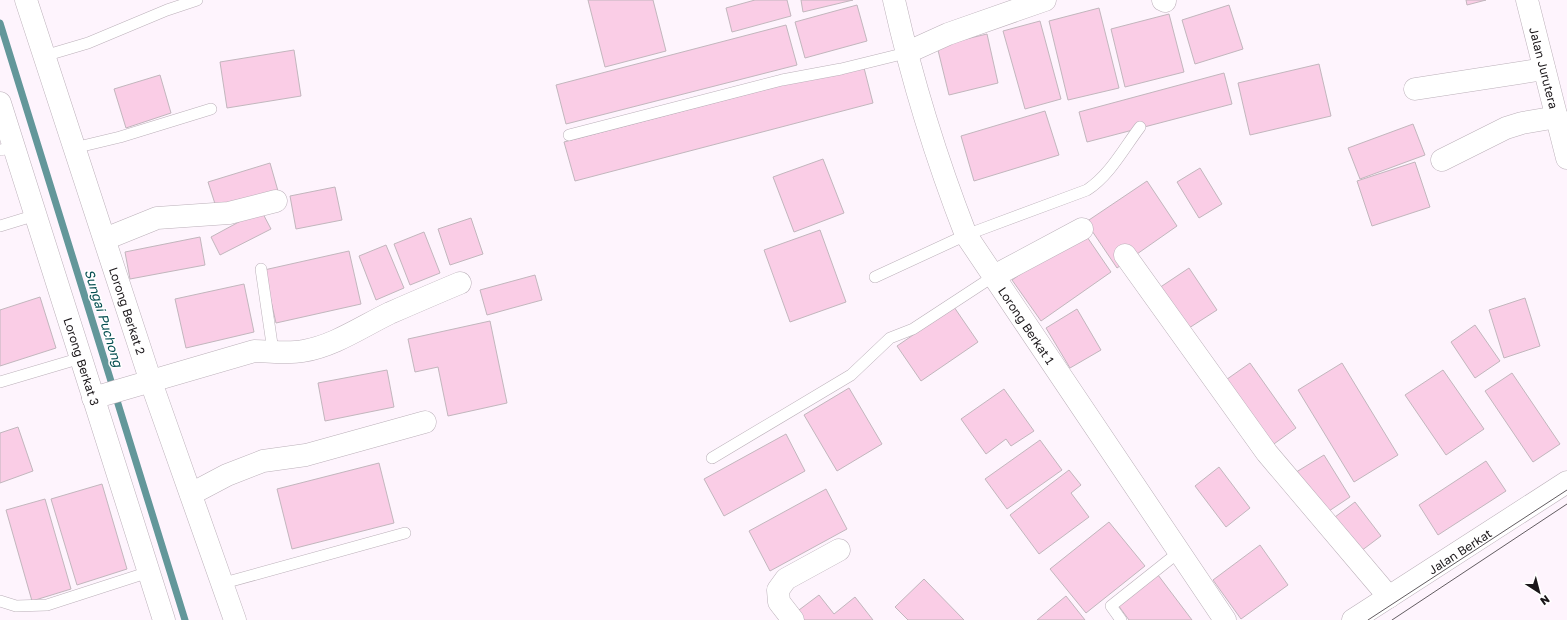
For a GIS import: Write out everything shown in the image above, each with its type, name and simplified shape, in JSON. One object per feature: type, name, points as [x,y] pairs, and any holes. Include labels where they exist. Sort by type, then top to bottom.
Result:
[{"type":"street","name":"Lorong Berkat 2","points":[[26,0],[104,239],[145,384],[191,494],[224,583],[235,620]]},
{"type":"street","name":"Lorong Berkat 1","points":[[894,0],[906,53],[941,170],[966,235],[1225,620]]},
{"type":"street","points":[[906,53],[948,34],[1045,0]]},
{"type":"street","name":"Jalan Jurutera","points":[[1527,0],[1567,158]]},
{"type":"street","points":[[1415,88],[1544,69]]},
{"type":"street","name":"Lorong Berkat 3","points":[[0,103],[7,149],[36,215],[81,358],[98,396],[164,620]]},
{"type":"street","points":[[1442,160],[1506,128],[1522,123],[1557,117]]},
{"type":"street","points":[[104,239],[157,218],[229,213],[276,201]]},
{"type":"street","points":[[994,276],[1082,229]]},
{"type":"street","points":[[1125,255],[1267,453],[1389,597]]},
{"type":"street","points":[[98,396],[145,384],[254,351],[286,353],[305,351],[340,339],[389,314],[460,283]]},
{"type":"street","points":[[191,494],[227,475],[263,461],[306,455],[425,422]]},
{"type":"street","name":"Jalan Berkat","points":[[1353,620],[1567,482]]},
{"type":"street","points":[[793,620],[779,602],[778,590],[786,579],[839,550]]},
{"type":"lane","points":[[44,56],[88,43],[167,10],[197,0]]},
{"type":"lane","points":[[569,135],[782,80],[841,69],[906,53]]},
{"type":"lane","points":[[74,148],[120,137],[211,109]]},
{"type":"lane","points":[[876,277],[966,235],[1087,190],[1098,183],[1140,127]]},
{"type":"lane","points":[[0,226],[36,215]]},
{"type":"lane","points":[[261,269],[273,351]]},
{"type":"lane","points":[[712,458],[851,375],[890,338],[913,329],[994,276]]},
{"type":"lane","points":[[0,382],[81,358]]},
{"type":"lane","points":[[224,583],[405,533]]},
{"type":"lane","points":[[1121,620],[1111,606],[1179,552]]},
{"type":"lane","points":[[0,600],[16,606],[48,605],[149,572]]},
{"type":"building","points":[[588,0],[653,0],[666,51],[605,67]]},
{"type":"building","points":[[755,0],[787,0],[791,16],[732,32],[726,8]]},
{"type":"building","points":[[801,0],[853,0],[803,12]]},
{"type":"building","points":[[1466,0],[1486,0],[1467,5]]},
{"type":"building","points":[[857,5],[867,41],[805,58],[795,22]]},
{"type":"building","points":[[1229,5],[1243,49],[1195,64],[1182,20]]},
{"type":"building","points":[[1099,8],[1119,88],[1068,100],[1049,21]]},
{"type":"building","points":[[1169,14],[1184,72],[1125,87],[1111,29]]},
{"type":"building","points":[[1040,21],[1061,99],[1025,109],[1003,31]]},
{"type":"building","points":[[786,25],[797,65],[566,124],[556,85]]},
{"type":"building","points":[[987,34],[998,83],[949,95],[937,46]]},
{"type":"building","points":[[294,50],[301,96],[227,108],[220,62]]},
{"type":"building","points":[[863,64],[873,103],[575,181],[564,142]]},
{"type":"building","points":[[1319,64],[1331,116],[1250,135],[1238,83]]},
{"type":"building","points":[[1224,73],[1232,104],[1087,142],[1079,112]]},
{"type":"building","points":[[160,75],[171,113],[126,128],[114,89]]},
{"type":"building","points":[[1045,111],[1059,155],[974,181],[961,136]]},
{"type":"building","points":[[1413,124],[1425,155],[1360,179],[1348,148]]},
{"type":"building","points":[[823,159],[844,213],[794,232],[773,177]]},
{"type":"building","points":[[1415,162],[1430,207],[1372,226],[1357,181]]},
{"type":"building","points":[[270,163],[278,191],[217,210],[208,182]]},
{"type":"building","points":[[1200,168],[1222,204],[1199,218],[1177,182]]},
{"type":"building","points":[[1147,181],[1177,226],[1117,268],[1086,222]]},
{"type":"building","points":[[335,187],[342,220],[296,229],[290,196]]},
{"type":"building","points":[[261,210],[271,229],[220,255],[211,237]]},
{"type":"building","points":[[471,218],[483,254],[450,265],[438,229]]},
{"type":"building","points":[[820,230],[846,302],[790,322],[764,250]]},
{"type":"building","points":[[1083,231],[1111,272],[1041,321],[1012,280]]},
{"type":"building","points":[[424,232],[440,273],[410,285],[394,244]]},
{"type":"building","points":[[200,237],[205,265],[130,279],[125,252]]},
{"type":"building","points":[[386,245],[404,288],[376,300],[359,256]]},
{"type":"building","points":[[349,251],[361,304],[276,323],[264,270]]},
{"type":"building","points":[[1189,268],[1217,310],[1175,337],[1147,296]]},
{"type":"building","points":[[535,275],[542,300],[487,315],[480,290]]},
{"type":"building","points":[[244,284],[254,332],[186,348],[175,299]]},
{"type":"building","points":[[40,297],[56,348],[0,366],[0,310]]},
{"type":"building","points":[[1525,298],[1540,346],[1504,358],[1489,310]]},
{"type":"building","points":[[954,307],[978,342],[921,381],[897,346]]},
{"type":"building","points":[[1077,309],[1101,350],[1070,368],[1046,328]]},
{"type":"building","points":[[490,321],[507,403],[448,416],[438,367],[415,372],[408,339]]},
{"type":"building","points":[[1475,325],[1500,361],[1475,378],[1451,342]]},
{"type":"building","points":[[1250,363],[1296,428],[1260,454],[1213,389]]},
{"type":"building","points":[[1342,363],[1398,455],[1354,482],[1298,390]]},
{"type":"building","points":[[387,370],[394,407],[325,421],[318,383]]},
{"type":"building","points":[[1443,370],[1484,429],[1446,455],[1405,395]]},
{"type":"building","points":[[1512,373],[1560,444],[1533,462],[1485,391]]},
{"type":"building","points":[[849,388],[882,444],[837,471],[804,415]]},
{"type":"building","points":[[1004,389],[1034,431],[1011,446],[1006,439],[986,454],[961,419]]},
{"type":"building","points":[[18,427],[33,471],[0,483],[0,433]]},
{"type":"building","points":[[786,434],[805,471],[724,516],[704,479]]},
{"type":"building","points":[[1040,440],[1062,470],[1007,509],[985,479]]},
{"type":"building","points":[[1324,455],[1350,497],[1320,517],[1293,474]]},
{"type":"building","points":[[1486,461],[1506,491],[1438,535],[1419,505]]},
{"type":"building","points":[[379,463],[394,523],[292,549],[277,489]]},
{"type":"building","points":[[1219,467],[1250,508],[1226,527],[1195,486]]},
{"type":"building","points":[[1069,470],[1081,485],[1071,493],[1089,517],[1039,554],[1010,515]]},
{"type":"building","points":[[102,484],[127,569],[77,585],[51,499]]},
{"type":"building","points":[[826,489],[847,529],[770,571],[749,531]]},
{"type":"building","points":[[45,499],[71,589],[32,601],[6,510]]},
{"type":"building","points":[[1355,502],[1381,536],[1357,554],[1331,520]]},
{"type":"building","points":[[1109,522],[1145,566],[1086,613],[1050,569]]},
{"type":"building","points":[[1260,545],[1288,585],[1241,619],[1213,580]]},
{"type":"building","points":[[1158,575],[1192,620],[1129,620],[1118,605]]},
{"type":"building","points":[[924,579],[964,620],[908,620],[895,607]]},
{"type":"building","points":[[819,595],[834,614],[855,597],[873,620],[801,620],[795,613]]},
{"type":"building","points":[[1066,596],[1085,620],[1037,620]]},
{"type":"waterway","name":"Sungai Puchong","points":[[0,23],[185,620]]},
{"type":"tram line","points":[[1368,620],[1567,490]]},
{"type":"tram line","points":[[1392,620],[1567,504]]}]
